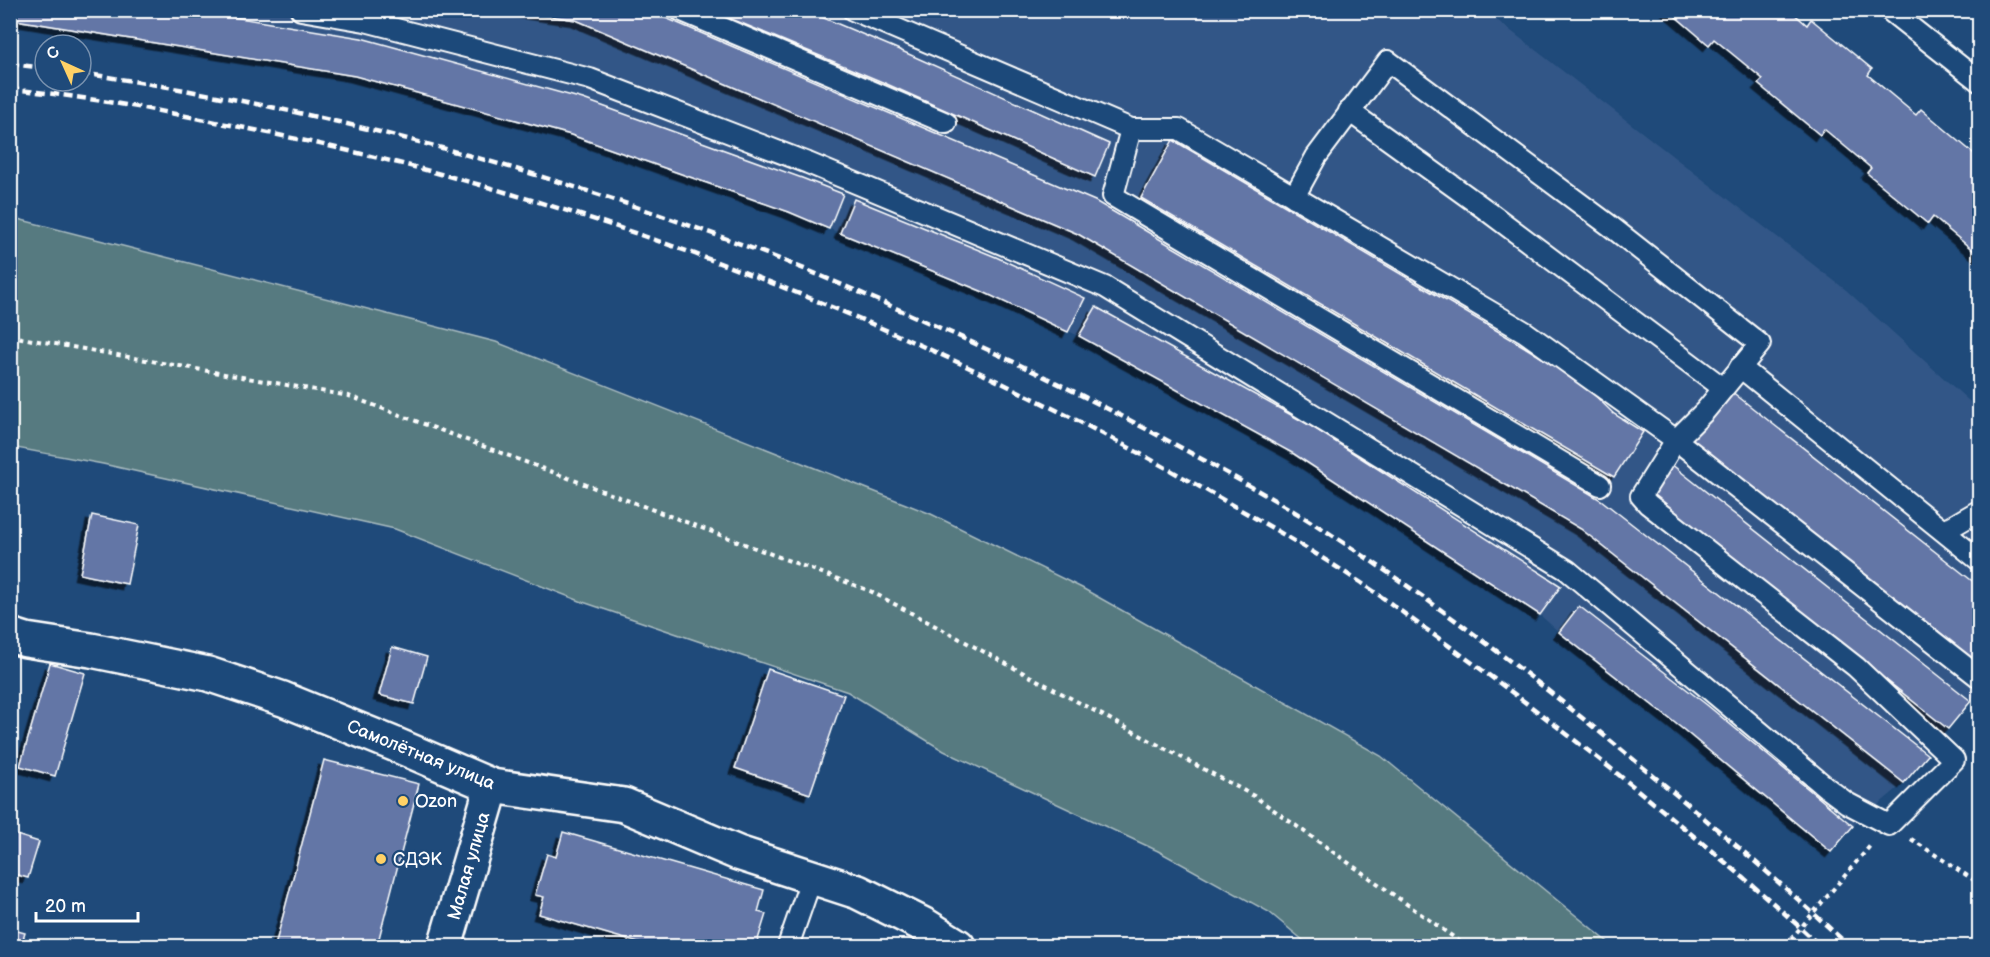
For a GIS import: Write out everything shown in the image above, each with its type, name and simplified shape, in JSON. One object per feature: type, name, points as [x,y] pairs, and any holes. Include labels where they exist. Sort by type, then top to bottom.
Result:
[{"type":"street","name":"Самолётная улица","points":[[10,634],[26,640],[91,650],[208,674],[283,699],[492,786],[624,805],[738,853],[858,892],[926,926],[958,946]]},
{"type":"street","name":"Малая улица","points":[[451,945],[492,786]]},
{"type":"lane","points":[[301,10],[365,21],[590,79],[808,163],[1105,287],[1567,570],[1827,788],[1854,807],[1888,825],[1954,760],[1856,667],[1648,504],[1641,496],[1676,440],[1705,411],[1760,344],[1609,225],[1388,61],[1316,157],[1294,197]]},
{"type":"lane","points":[[680,10],[946,123]]},
{"type":"lane","points":[[853,10],[1131,129],[1179,129],[1525,332],[1676,440],[1980,678]]},
{"type":"lane","points":[[1889,10],[1980,82]]},
{"type":"lane","points":[[1349,111],[1482,207],[1723,388]]},
{"type":"lane","points":[[1131,129],[1113,196],[1600,485]]},
{"type":"lane","points":[[1740,367],[1980,561]]},
{"type":"lane","points":[[1944,531],[1980,510]]},
{"type":"lane","points":[[788,946],[812,877]]},
{"type":"path","points":[[10,336],[349,396],[870,591],[1254,796],[1466,946]]},
{"type":"path","points":[[1785,946],[1888,825],[1980,884]]},
{"type":"path","points":[[1732,946],[1744,942],[1753,946]]},
{"type":"shaded area","points":[[10,11],[1485,11],[1846,290],[1979,410],[1979,690],[1904,783],[1853,826],[1831,852],[1540,615],[1294,454],[1079,336],[981,291],[789,212],[571,135],[356,76],[11,19]]},
{"type":"green space","points":[[10,217],[496,342],[931,514],[1082,588],[1381,756],[1613,946],[1310,946],[1269,912],[1158,851],[944,751],[848,692],[580,601],[395,529],[103,464],[11,447]]},
{"type":"building","points":[[10,10],[191,10],[361,38],[583,99],[843,194],[829,229],[789,212],[571,135],[355,76],[10,19]]},
{"type":"building","points":[[510,10],[647,10],[1095,201],[1601,500],[1928,755],[1904,783],[1581,529],[1078,234],[576,20]]},
{"type":"building","points":[[710,10],[805,10],[1109,144],[1095,177],[880,81]]},
{"type":"building","points":[[1668,10],[1790,10],[1807,25],[1811,19],[1872,69],[1868,75],[1916,115],[1921,109],[1979,158],[1975,162],[1980,166],[1980,256],[1933,217],[1928,224],[1867,173],[1871,168],[1824,129],[1820,135],[1758,84],[1763,79],[1714,39],[1709,45]]},
{"type":"building","points":[[1173,140],[1580,381],[1614,414],[1643,432],[1614,477],[1141,198]]},
{"type":"building","points":[[854,199],[996,257],[1085,298],[1068,332],[981,291],[840,233]]},
{"type":"building","points":[[1096,307],[1311,426],[1561,586],[1540,615],[1294,454],[1079,336]]},
{"type":"building","points":[[1731,391],[1980,587],[1980,669],[1690,441]]},
{"type":"building","points":[[1671,464],[1971,701],[1948,729],[1649,492]]},
{"type":"building","points":[[92,515],[139,525],[127,584],[80,574]]},
{"type":"building","points":[[1579,606],[1707,705],[1853,826],[1831,852],[1684,730],[1559,632]]},
{"type":"building","points":[[392,647],[427,657],[414,704],[379,695]]},
{"type":"building","points":[[50,663],[85,673],[55,776],[20,766]]},
{"type":"building","points":[[768,669],[844,695],[810,794],[735,768]]},
{"type":"building","points":[[324,760],[419,784],[377,946],[275,946]]},
{"type":"building","points":[[563,832],[764,890],[758,912],[766,914],[756,946],[649,946],[539,914],[544,897],[535,895],[547,854],[556,857]]},
{"type":"building","points":[[10,833],[39,842],[28,878],[10,873]]},
{"type":"building","points":[[10,929],[25,933],[21,946],[10,946]]},
{"type":"railway","points":[[10,64],[33,67]]},
{"type":"railway","points":[[93,75],[240,100],[397,136],[475,157],[629,205],[736,242],[857,291],[980,346],[1111,410],[1290,509],[1338,539],[1462,625],[1650,773],[1751,858],[1849,946]]},
{"type":"railway","points":[[10,89],[113,103],[283,136],[402,164],[519,196],[634,233],[748,274],[861,319],[972,369],[1081,422],[1188,480],[1293,540],[1374,592],[1609,767],[1728,865],[1820,946]]},
{"type":"place","name":"Ozon","points":[[403,801]]},
{"type":"place","name":"СДЭК","points":[[381,859]]}]
